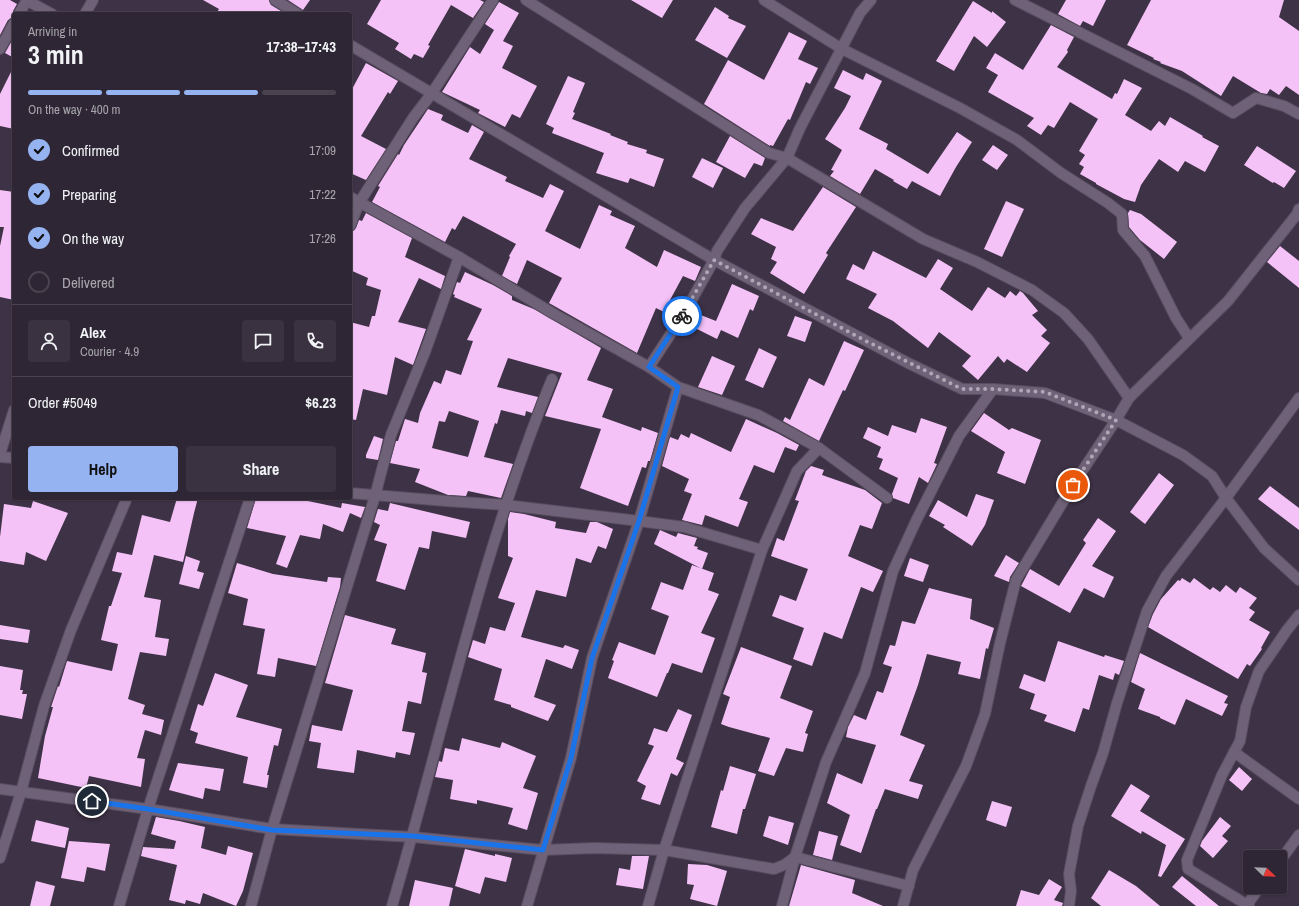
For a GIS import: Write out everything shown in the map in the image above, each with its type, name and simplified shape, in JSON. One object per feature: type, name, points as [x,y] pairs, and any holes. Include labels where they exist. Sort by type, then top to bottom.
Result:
[{"type":"street","points":[[20,12],[26,0],[48,12]]},
{"type":"street","points":[[86,12],[93,0]]},
{"type":"street","points":[[275,0],[295,12]]},
{"type":"street","points":[[352,213],[354,200],[432,93],[493,0]]},
{"type":"street","points":[[526,0],[769,152],[787,158],[923,239],[977,262],[1032,290],[1064,313],[1088,339],[1129,398]]},
{"type":"street","points":[[764,0],[842,49],[960,108],[1017,140],[1061,174],[1108,203],[1122,214],[1123,230],[1145,256],[1176,318],[1189,338]]},
{"type":"street","points":[[649,367],[685,312],[714,260],[717,251],[745,208],[787,158],[800,128],[860,13],[871,0]]},
{"type":"street","points":[[1015,0],[1192,89],[1233,113],[1256,98],[1284,106],[1299,114]]},
{"type":"street","points":[[0,49],[12,27]]},
{"type":"street","points":[[352,45],[714,260],[866,341],[962,389],[1045,392],[1116,420],[1183,455],[1212,476],[1226,498],[1264,548],[1299,580]]},
{"type":"street","points":[[354,200],[459,257],[554,314],[649,367],[678,387],[758,415],[819,448],[887,498]]},
{"type":"street","points":[[903,906],[913,870],[966,766],[985,714],[1000,643],[1016,580],[1073,485],[1129,398],[1228,301],[1297,214],[1299,209]]},
{"type":"street","points":[[251,906],[272,830],[375,496],[391,435],[425,352],[459,257]]},
{"type":"street","points":[[392,906],[413,836],[467,635],[506,505],[552,379]]},
{"type":"street","points":[[527,906],[571,758],[592,658],[639,521],[678,387]]},
{"type":"street","points":[[782,906],[795,857],[826,762],[865,673],[893,571],[916,521],[959,436],[993,389]]},
{"type":"street","points":[[1069,906],[1071,891],[1069,874],[1078,826],[1090,786],[1103,753],[1146,611],[1166,576],[1226,498],[1299,398]]},
{"type":"street","points":[[12,417],[0,456],[12,458]]},
{"type":"street","points":[[648,906],[664,850],[762,550],[797,471],[819,448]]},
{"type":"street","points":[[352,493],[506,505],[684,527],[762,550]]},
{"type":"street","points":[[0,858],[21,792],[44,706],[71,630],[125,500]]},
{"type":"street","points":[[119,906],[148,809],[249,500]]},
{"type":"street","points":[[1255,894],[1247,906],[1188,869],[1187,860],[1222,775],[1240,741],[1246,707],[1259,671],[1299,615]]},
{"type":"street","points":[[1234,752],[1299,799]]},
{"type":"street","points":[[0,789],[148,809],[272,830],[413,836],[543,850],[594,848],[664,850],[774,869],[784,866],[795,857]]},
{"type":"street","points":[[1287,851],[1299,835]]},
{"type":"street","points":[[795,857],[909,886]]},
{"type":"building","points":[[0,0],[10,0],[17,4],[12,12],[12,18],[8,20],[0,35]]},
{"type":"building","points":[[203,0],[269,0],[271,5],[283,12],[217,12],[219,9]]},
{"type":"building","points":[[288,0],[310,0],[303,10]]},
{"type":"building","points":[[381,0],[480,0],[484,2],[473,18],[451,5],[428,45],[430,46],[423,58],[414,54],[411,59],[395,49],[399,43],[367,24]]},
{"type":"building","points":[[631,0],[673,0],[662,18]]},
{"type":"building","points":[[1066,0],[1106,0],[1093,26],[1083,21],[1080,26],[1058,14]]},
{"type":"building","points":[[1151,0],[1284,0],[1279,17],[1299,31],[1299,95],[1286,86],[1279,95],[1270,89],[1267,94],[1261,93],[1233,76],[1221,96],[1182,71],[1160,63],[1161,62],[1153,59],[1154,58],[1127,45]]},
{"type":"building","points":[[973,1],[992,13],[992,11],[1006,22],[987,47],[974,36],[954,71],[936,61]]},
{"type":"building","points":[[499,2],[519,13],[503,41],[513,46],[502,68],[537,86],[520,118],[512,114],[505,127],[478,113],[480,110],[442,92],[470,47],[480,54],[494,30],[485,24]]},
{"type":"building","points":[[715,7],[729,16],[728,18],[746,26],[727,58],[695,40]]},
{"type":"building","points":[[1051,25],[1074,37],[1067,50],[1068,52],[1057,67],[1112,99],[1115,93],[1117,94],[1124,79],[1142,88],[1125,115],[1151,131],[1159,121],[1165,126],[1170,117],[1219,146],[1205,172],[1185,161],[1178,172],[1159,159],[1141,185],[1135,202],[1124,199],[1080,174],[1084,167],[1079,164],[1085,155],[1079,151],[1098,119],[1070,102],[1054,128],[1048,125],[1041,135],[1027,126],[1034,118],[988,92],[998,75],[986,68],[995,53],[1023,70]]},
{"type":"building","points":[[789,32],[807,41],[798,59],[818,68],[810,84],[806,82],[790,120],[788,119],[773,146],[770,146],[704,104],[728,60],[764,80]]},
{"type":"building","points":[[12,41],[12,57],[5,53]]},
{"type":"building","points":[[366,63],[398,81],[390,94],[388,92],[361,136],[386,149],[366,180],[352,174],[352,89]]},
{"type":"building","points":[[12,70],[12,129],[0,126],[0,94]]},
{"type":"building","points":[[843,70],[863,80],[866,73],[882,81],[859,129],[888,144],[886,149],[928,174],[957,132],[972,142],[940,196],[912,181],[907,189],[875,169],[860,194],[830,176],[834,171],[831,170],[842,150],[825,139],[851,96],[834,88]]},
{"type":"building","points":[[568,76],[585,83],[573,112],[575,113],[572,119],[611,134],[610,135],[628,142],[627,144],[647,150],[646,153],[664,159],[654,187],[630,178],[628,183],[596,173],[604,153],[552,133],[554,128],[546,124]]},
{"type":"building","points":[[428,109],[443,115],[441,120],[468,133],[472,125],[484,132],[469,159],[507,177],[505,181],[543,198],[550,184],[564,191],[545,231],[580,249],[599,205],[612,211],[610,215],[635,226],[625,248],[657,267],[664,250],[701,267],[695,281],[683,276],[670,300],[681,306],[674,317],[656,308],[637,353],[549,303],[562,278],[527,260],[517,284],[502,276],[510,257],[509,256],[516,244],[463,216],[455,230],[452,228],[445,242],[372,202],[380,187],[378,186]]},
{"type":"building","points":[[730,136],[765,158],[762,166],[754,163],[745,178],[716,162]]},
{"type":"building","points":[[993,145],[1008,155],[997,170],[982,160]]},
{"type":"building","points":[[1257,146],[1296,171],[1284,188],[1244,165]]},
{"type":"building","points":[[702,158],[723,168],[713,188],[692,177]]},
{"type":"building","points":[[823,187],[856,207],[826,253],[828,255],[804,294],[770,273],[777,262],[771,259],[776,247],[751,234],[761,218],[793,231]]},
{"type":"building","points":[[0,190],[12,192],[12,300],[0,297],[0,246],[4,227],[0,227]]},
{"type":"building","points":[[1006,201],[1024,209],[1002,257],[984,249]]},
{"type":"building","points":[[1130,210],[1141,214],[1177,242],[1164,259],[1140,240],[1129,227],[1128,213]]},
{"type":"building","points":[[366,213],[412,238],[405,257],[445,276],[441,289],[419,278],[398,322],[426,329],[413,365],[395,357],[387,395],[363,389],[356,420],[352,419],[352,323],[369,327],[372,316],[375,316],[381,290],[366,285],[368,278],[352,271],[352,232],[356,228],[359,220],[362,221]]},
{"type":"building","points":[[1280,246],[1299,261],[1299,288],[1267,262]]},
{"type":"building","points":[[873,251],[926,278],[938,259],[953,268],[940,289],[972,311],[988,287],[1005,298],[1010,291],[1016,296],[1020,291],[1038,311],[1032,315],[1047,330],[1041,336],[1050,343],[1027,372],[1007,359],[1004,363],[998,356],[978,380],[962,366],[971,356],[939,332],[928,348],[893,321],[868,308],[877,294],[846,279],[853,264],[864,270]]},
{"type":"building","points":[[465,272],[493,285],[512,296],[512,300],[536,310],[601,348],[587,380],[613,389],[602,417],[641,431],[642,427],[658,433],[650,461],[648,461],[646,468],[642,467],[628,506],[580,488],[601,429],[545,416],[562,373],[508,358],[497,387],[538,397],[532,413],[526,411],[525,416],[501,410],[497,424],[495,423],[484,457],[513,464],[501,498],[468,491],[466,496],[448,495],[415,482],[420,469],[390,463],[396,441],[398,441],[405,419],[418,423],[420,413],[434,381],[441,384],[446,370],[461,375],[473,341],[467,340],[482,309],[454,297],[455,295],[453,294],[457,282],[460,283]],"holes":[[[449,411],[479,421],[468,457],[432,448],[439,421],[445,422]]]},
{"type":"building","points":[[732,284],[759,296],[753,311],[750,309],[738,338],[721,330],[717,339],[685,323],[693,312],[716,321]]},
{"type":"building","points":[[795,316],[812,322],[805,342],[787,336]]},
{"type":"building","points":[[844,341],[864,350],[819,441],[783,421],[785,417],[790,420],[809,378],[824,386]]},
{"type":"building","points":[[759,348],[777,357],[763,388],[745,380]]},
{"type":"building","points":[[712,356],[735,366],[722,395],[698,387]]},
{"type":"building","points":[[984,413],[1009,430],[1012,428],[1041,440],[1025,484],[997,473],[1005,452],[971,431]]},
{"type":"building","points":[[921,418],[947,427],[934,463],[937,464],[928,483],[919,477],[909,504],[893,498],[892,494],[898,478],[879,469],[883,459],[877,457],[881,447],[863,438],[868,427],[888,436],[892,425],[916,433]]},
{"type":"building","points":[[746,419],[799,445],[796,451],[785,447],[774,473],[754,465],[739,499],[748,502],[738,527],[705,515],[702,525],[682,520],[692,494],[684,491],[689,479],[662,466],[670,437],[678,440],[681,434],[689,438],[691,433],[731,452]]},
{"type":"building","points":[[374,436],[383,439],[378,460],[366,458]]},
{"type":"building","points":[[811,466],[824,470],[822,475],[865,490],[882,503],[872,529],[860,525],[848,556],[883,571],[873,592],[861,587],[842,639],[824,632],[812,666],[793,659],[804,628],[772,616],[780,595],[796,601],[808,569],[771,556],[777,538],[784,541],[799,501],[795,500],[806,471]]},
{"type":"building","points":[[1159,473],[1174,485],[1145,524],[1130,512]]},
{"type":"building","points":[[1270,486],[1299,508],[1299,530],[1258,499]]},
{"type":"building","points":[[976,494],[994,500],[985,525],[972,546],[943,527],[945,525],[929,516],[938,500],[967,517]]},
{"type":"building","points":[[176,500],[197,500],[183,562],[154,555],[144,597],[161,600],[155,637],[169,639],[166,656],[140,652],[128,699],[145,705],[142,714],[164,720],[161,735],[145,730],[137,758],[145,759],[141,787],[89,776],[86,788],[38,778],[45,736],[53,707],[51,707],[67,661],[112,671],[118,644],[101,640],[109,606],[111,606],[122,573],[112,571],[117,552],[132,555],[142,515],[170,522]]},
{"type":"building","points":[[255,500],[308,500],[341,508],[342,503],[365,507],[361,518],[350,513],[343,532],[323,524],[320,539],[300,535],[287,568],[276,564],[286,536],[247,528]]},
{"type":"building","points":[[33,501],[68,513],[46,561],[26,552],[24,565],[0,561],[0,537],[4,504],[31,508]]},
{"type":"building","points":[[390,503],[470,522],[466,538],[432,531],[429,549],[419,547],[405,590],[376,581],[387,544],[374,540],[380,525],[374,522],[378,509],[388,511]]},
{"type":"building","points":[[510,512],[556,522],[555,528],[586,533],[590,522],[597,522],[613,529],[606,549],[598,546],[591,563],[576,558],[566,597],[536,590],[521,637],[563,648],[565,645],[579,650],[572,669],[546,659],[534,697],[556,705],[548,721],[511,707],[511,705],[494,700],[502,669],[468,657],[473,640],[485,644],[490,627],[505,631],[515,603],[498,598],[513,558],[508,556],[508,519]]},
{"type":"building","points":[[1098,518],[1116,531],[1092,566],[1114,577],[1104,598],[1084,588],[1070,613],[1021,586],[1030,569],[1059,586],[1086,543],[1083,540]]},
{"type":"building","points":[[660,530],[676,537],[678,533],[697,538],[694,546],[698,547],[697,549],[708,553],[702,569],[654,544]]},
{"type":"building","points":[[1006,555],[1019,563],[1010,577],[1009,582],[994,576]]},
{"type":"building","points":[[186,556],[200,561],[197,571],[204,573],[199,589],[179,584]]},
{"type":"building","points":[[910,558],[929,565],[923,582],[904,576]]},
{"type":"building","points":[[237,563],[273,574],[327,582],[328,577],[341,578],[340,587],[316,666],[278,658],[275,677],[257,674],[265,629],[243,625],[248,599],[228,593]]},
{"type":"building","points":[[692,565],[714,573],[708,590],[719,594],[701,633],[715,638],[702,673],[672,663],[657,697],[608,678],[614,661],[612,660],[619,642],[655,655],[669,616],[651,609],[661,582],[683,590]]},
{"type":"building","points":[[1182,578],[1190,583],[1194,578],[1210,590],[1213,587],[1220,592],[1226,585],[1236,593],[1240,587],[1257,598],[1249,608],[1255,612],[1249,620],[1270,632],[1261,648],[1262,649],[1250,666],[1247,664],[1238,679],[1148,627],[1161,599],[1178,580],[1180,581]]},
{"type":"building","points":[[929,588],[972,599],[970,619],[994,628],[988,649],[986,648],[980,679],[958,674],[961,662],[927,654],[918,685],[900,735],[925,745],[909,781],[923,785],[918,799],[885,789],[876,809],[861,853],[840,845],[850,815],[827,803],[837,773],[862,784],[876,745],[846,737],[848,727],[854,715],[866,720],[877,691],[883,693],[892,667],[883,664],[890,645],[895,646],[902,621],[915,624]]},
{"type":"building","points":[[345,615],[396,629],[391,644],[426,653],[422,672],[427,673],[421,704],[408,701],[402,731],[415,733],[410,755],[396,752],[395,758],[357,750],[354,773],[317,768],[321,743],[309,741],[312,725],[342,731],[353,690],[325,683]]},
{"type":"building","points":[[0,625],[30,630],[28,643],[0,639]]},
{"type":"building","points":[[1058,641],[1104,657],[1105,655],[1124,661],[1119,675],[1115,673],[1113,680],[1099,675],[1089,710],[1083,708],[1075,732],[1044,721],[1047,715],[1030,709],[1035,694],[1019,688],[1024,674],[1045,682]]},
{"type":"building","points":[[741,647],[792,666],[780,698],[813,711],[805,733],[808,734],[803,752],[786,748],[774,776],[758,771],[770,738],[721,724],[730,697],[723,694]]},
{"type":"building","points":[[1140,653],[1228,696],[1224,703],[1228,704],[1222,716],[1186,699],[1175,725],[1160,717],[1138,709],[1145,689],[1131,682]]},
{"type":"building","points":[[0,666],[23,670],[20,690],[23,690],[22,694],[27,694],[22,719],[0,715]]},
{"type":"building","points":[[215,673],[248,685],[236,717],[282,729],[278,746],[274,745],[267,775],[269,775],[267,788],[243,783],[248,757],[195,743],[198,733],[190,730],[198,704],[203,706]]},
{"type":"building","points":[[678,709],[692,715],[676,759],[684,763],[677,776],[671,773],[660,805],[641,799],[646,786],[637,781],[654,746],[648,744],[654,728],[667,732]]},
{"type":"building","points":[[462,738],[500,748],[502,742],[536,756],[523,788],[538,793],[527,830],[508,824],[513,808],[477,800],[477,804],[450,799],[453,780],[435,777],[439,761],[442,762],[445,748],[459,751]]},
{"type":"building","points":[[178,763],[224,769],[220,791],[205,788],[203,799],[169,790]]},
{"type":"building","points":[[730,766],[756,774],[745,809],[743,809],[737,834],[711,827],[721,790],[723,791]]},
{"type":"building","points":[[1239,767],[1252,779],[1242,791],[1229,780]]},
{"type":"building","points":[[1131,784],[1150,796],[1140,811],[1185,839],[1161,877],[1158,876],[1166,845],[1142,831],[1141,834],[1111,816]]},
{"type":"building","points":[[992,801],[1012,807],[1006,827],[986,820]]},
{"type":"building","points":[[769,816],[794,823],[788,845],[763,836]]},
{"type":"building","points":[[156,817],[205,827],[201,848],[226,855],[228,846],[253,853],[243,891],[236,906],[203,893],[200,904],[186,900],[185,904],[169,900],[177,865],[141,856],[143,847],[174,849],[176,841],[151,834]]},
{"type":"building","points":[[1220,817],[1231,826],[1222,836],[1228,841],[1213,858],[1200,846]]},
{"type":"building","points":[[36,820],[69,828],[65,848],[31,841]]},
{"type":"building","points":[[819,831],[838,836],[832,860],[813,855]]},
{"type":"building","points":[[69,841],[110,844],[105,871],[87,867],[84,882],[61,878]]},
{"type":"building","points":[[465,849],[495,856],[495,854],[512,858],[506,882],[485,877],[480,894],[455,886]]},
{"type":"building","points":[[632,856],[649,856],[643,889],[616,885],[619,868],[630,870]]},
{"type":"building","points":[[688,864],[707,865],[727,871],[717,906],[690,899],[694,885],[687,884]]},
{"type":"building","points":[[801,865],[855,880],[852,893],[883,906],[789,906]]},
{"type":"building","points":[[1109,870],[1136,886],[1160,906],[1101,906],[1091,898]]},
{"type":"building","points":[[1182,876],[1219,906],[1196,906],[1172,887]]},
{"type":"building","points":[[1049,879],[1062,887],[1054,900],[1063,903],[1062,906],[1016,906],[1021,890],[1039,895]]},
{"type":"building","points":[[415,880],[453,888],[449,906],[409,906]]},
{"type":"building","points":[[36,881],[55,886],[50,906],[30,906]]},
{"type":"way so far","points":[[682,316],[714,260],[866,341],[962,389],[1045,392],[1116,420],[1073,485]]},
{"type":"route","points":[[92,801],[272,830],[413,836],[543,850],[571,758],[592,658],[639,521],[678,387],[649,367],[682,316]]}]
